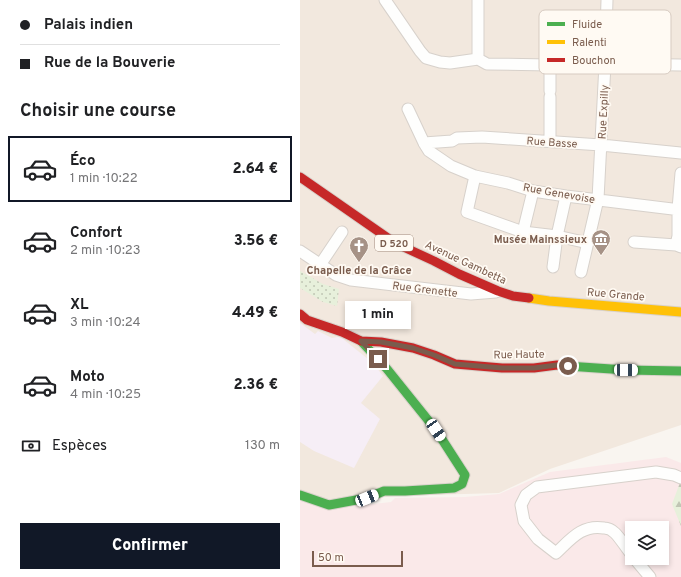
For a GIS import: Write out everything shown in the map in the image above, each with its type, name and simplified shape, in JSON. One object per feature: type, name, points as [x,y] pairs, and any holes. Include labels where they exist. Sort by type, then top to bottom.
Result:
[{"type":"street","points":[[385,0],[426,58],[450,64],[479,60],[487,64],[539,65]]},
{"type":"street","name":"Rue Expilly","points":[[607,0],[607,10]]},
{"type":"street","points":[[478,3],[479,60]]},
{"type":"street","points":[[671,65],[681,65]]},
{"type":"street","points":[[550,74],[550,141]]},
{"type":"street","name":"Rue Expilly","points":[[581,272],[598,200],[604,147],[605,74]]},
{"type":"street","points":[[408,109],[424,143]]},
{"type":"street","name":"Rue Basse","points":[[424,143],[452,141],[457,138],[482,137],[550,141],[680,154]]},
{"type":"street","name":"Rue Genevoise","points":[[424,143],[429,150],[451,166],[475,176],[566,196],[677,206]]},
{"type":"street","points":[[634,242],[679,246],[677,206],[681,173]]},
{"type":"street","points":[[475,176],[467,212],[523,232],[557,236],[588,243]]},
{"type":"street","name":"Avenue Gambetta","points":[[300,177],[395,243],[498,291],[513,296],[549,301]]},
{"type":"street","points":[[523,232],[534,190]]},
{"type":"street","points":[[598,200],[606,190]]},
{"type":"street","points":[[553,267],[557,236],[566,196]]},
{"type":"street","points":[[320,265],[342,232]]},
{"type":"street","name":"Rue Grenette","points":[[300,251],[336,275],[351,280],[471,294],[498,291]]},
{"type":"street","name":"Rue Grande","points":[[549,301],[681,312]]},
{"type":"street","points":[[300,314],[308,320],[342,332],[361,341],[387,369],[436,430],[465,475],[462,484],[454,488],[384,491],[367,498],[329,505],[300,495]]},
{"type":"street","name":"Rue Haute","points":[[361,341],[381,342],[413,348],[455,364],[502,368],[534,368],[557,365],[626,370],[681,371]]},
{"type":"street","points":[[625,546],[614,532],[608,528],[588,528],[577,533],[556,553],[538,539],[524,521],[521,505],[526,495],[537,487],[656,472],[674,475],[681,478]]},
{"type":"street","points":[[640,565],[650,577]]},
{"type":"shaded area","points":[[300,0],[681,0],[681,425],[550,469],[499,493],[395,496],[331,502],[300,491]]},
{"type":"shaded area","points":[[300,323],[315,334],[318,331],[332,338],[338,337],[343,339],[373,363],[383,376],[361,403],[380,419],[354,468],[314,451],[300,442]]},
{"type":"shaded area","points":[[666,457],[681,463],[681,577],[300,577],[300,500],[330,509],[391,502],[395,498],[465,497],[499,494],[550,472]]},
{"type":"green space","points":[[300,271],[323,284],[339,289],[337,306],[323,302],[300,288]]},
{"type":"green space","points":[[372,317],[375,319],[380,318],[385,322],[385,326],[381,330],[375,328],[373,325],[369,326],[367,323],[368,318]]},
{"type":"green space","points":[[681,480],[681,526],[672,504]]},
{"type":"traffic: fast","points":[[300,495],[329,505],[367,498],[384,491],[454,488],[462,484],[465,475],[436,430],[387,369],[361,341]]},
{"type":"traffic: fast","points":[[567,366],[626,370],[681,371]]},
{"type":"traffic: slow","points":[[529,298],[681,312]]},
{"type":"traffic: jam","points":[[300,177],[395,243],[498,291],[513,296],[529,298]]},
{"type":"traffic: jam","points":[[300,314],[307,320],[342,332],[361,341],[381,342],[413,348],[455,364],[502,368],[534,368],[557,365],[567,366]]},
{"type":"place","name":"Musée Mainssieux","points":[[601,256]]},
{"type":"place","name":"Chapelle de la Grâce","points":[[359,263]]},
{"type":"route","points":[[378,359],[361,341],[381,342],[413,348],[455,364],[502,368],[534,368],[557,365],[568,366]]}]
